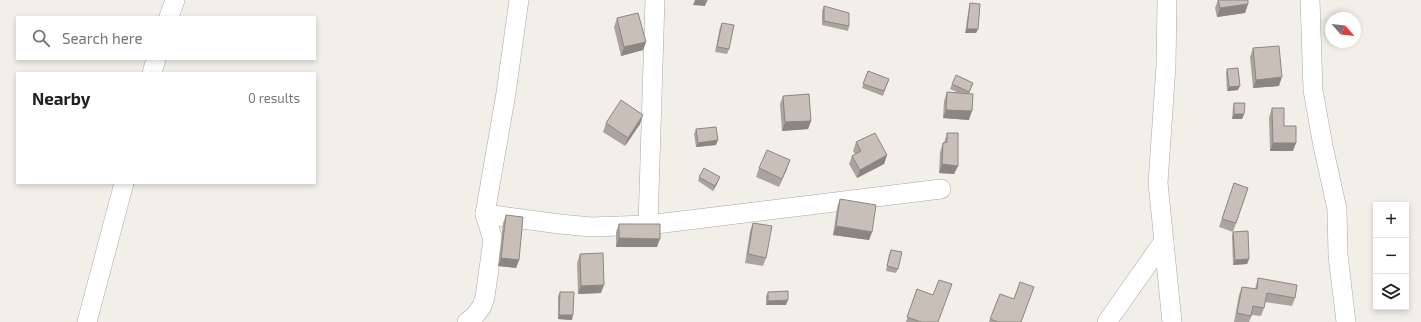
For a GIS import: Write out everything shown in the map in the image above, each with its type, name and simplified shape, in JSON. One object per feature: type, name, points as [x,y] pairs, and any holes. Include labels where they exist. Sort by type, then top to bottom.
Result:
[{"type":"street","points":[[169,16],[175,0]]},
{"type":"street","points":[[467,322],[474,317],[482,306],[486,297],[493,240],[485,214],[506,93],[519,0]]},
{"type":"street","points":[[648,225],[655,0]]},
{"type":"street","points":[[1167,0],[1166,66],[1158,183],[1172,322]]},
{"type":"street","points":[[1310,0],[1313,90],[1323,146],[1337,209],[1338,255],[1346,322]]},
{"type":"street","points":[[152,72],[156,60]]},
{"type":"street","points":[[87,322],[124,184]]},
{"type":"street","points":[[485,214],[591,227],[648,225],[941,189]]},
{"type":"street","points":[[1107,322],[1164,241]]},
{"type":"building","points":[[1218,0],[1248,0],[1248,4],[1220,8]]},
{"type":"building","points":[[970,3],[980,4],[978,29],[967,29]]},
{"type":"building","points":[[824,6],[849,13],[849,26],[824,21]]},
{"type":"building","points":[[638,13],[646,42],[624,47],[617,18]]},
{"type":"building","points":[[722,23],[734,25],[729,49],[717,47]]},
{"type":"building","points":[[1279,46],[1282,77],[1256,80],[1253,48]]},
{"type":"building","points":[[1238,68],[1240,86],[1229,87],[1227,69]]},
{"type":"building","points":[[868,71],[889,79],[884,91],[863,84]]},
{"type":"building","points":[[956,75],[973,83],[969,92],[952,84]]},
{"type":"building","points":[[947,92],[973,94],[972,111],[946,110]]},
{"type":"building","points":[[809,94],[811,121],[785,122],[783,96]]},
{"type":"building","points":[[621,100],[643,115],[628,138],[606,123]]},
{"type":"building","points":[[1234,103],[1245,103],[1244,114],[1234,114]]},
{"type":"building","points":[[1272,108],[1284,108],[1284,126],[1296,126],[1296,143],[1273,143]]},
{"type":"building","points":[[716,127],[718,140],[698,143],[696,129]]},
{"type":"building","points":[[875,133],[887,155],[860,170],[852,156],[861,151],[856,142]]},
{"type":"building","points":[[947,133],[958,133],[958,166],[942,164],[943,143],[947,142]]},
{"type":"building","points":[[767,150],[790,160],[782,179],[759,168]]},
{"type":"building","points":[[704,168],[720,177],[715,186],[699,177]]},
{"type":"building","points":[[1234,183],[1248,188],[1236,223],[1222,219]]},
{"type":"building","points":[[840,199],[876,205],[872,232],[836,226]]},
{"type":"building","points":[[506,215],[523,217],[519,260],[501,258]]},
{"type":"building","points":[[753,223],[772,226],[766,258],[748,254]]},
{"type":"building","points":[[619,224],[660,224],[660,239],[619,238]]},
{"type":"building","points":[[1248,231],[1249,259],[1235,260],[1233,232]]},
{"type":"building","points":[[891,250],[902,252],[898,269],[887,266]]},
{"type":"building","points":[[603,253],[604,285],[581,286],[580,254]]},
{"type":"building","points":[[1258,278],[1297,285],[1295,298],[1267,293],[1264,308],[1253,306],[1251,316],[1237,313],[1242,287],[1257,289]]},
{"type":"building","points":[[939,280],[952,284],[938,322],[921,322],[907,317],[917,289],[933,295]]},
{"type":"building","points":[[1020,282],[1034,287],[1021,322],[998,322],[990,319],[1000,294],[1014,299]]},
{"type":"building","points":[[788,291],[788,300],[768,301],[768,292]]},
{"type":"building","points":[[560,292],[574,292],[573,315],[559,315]]}]
